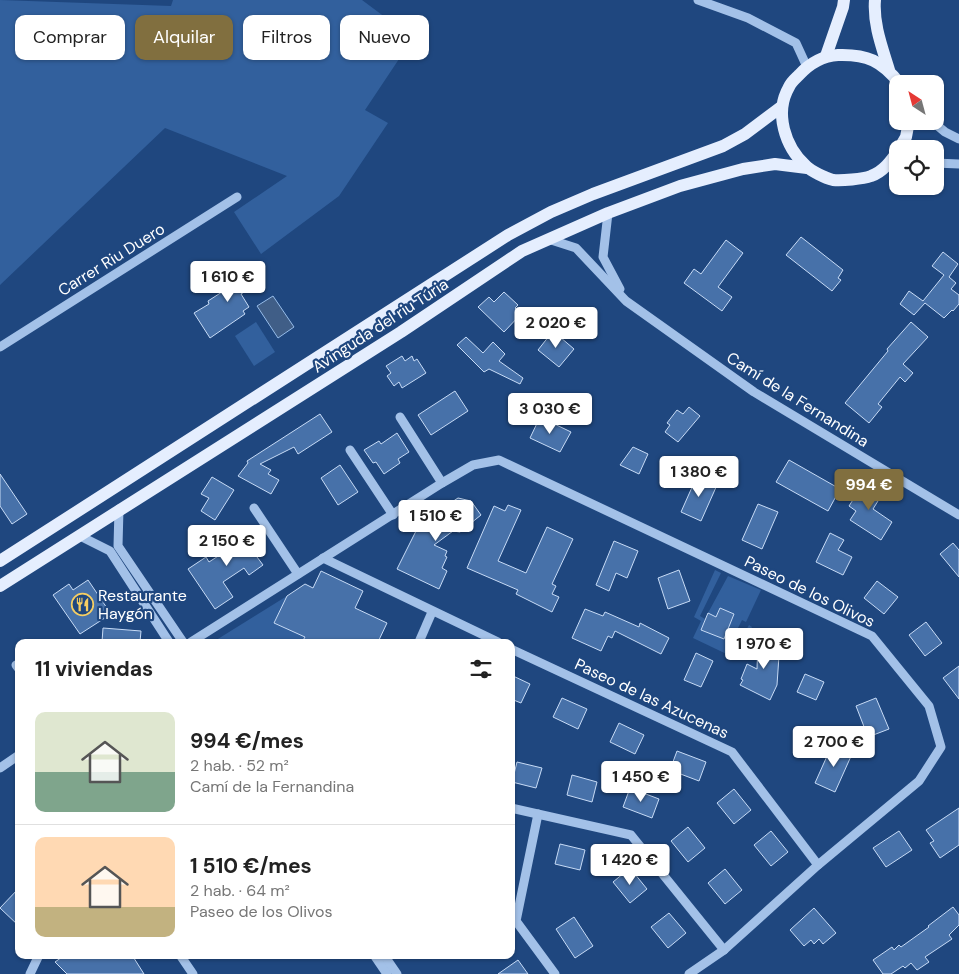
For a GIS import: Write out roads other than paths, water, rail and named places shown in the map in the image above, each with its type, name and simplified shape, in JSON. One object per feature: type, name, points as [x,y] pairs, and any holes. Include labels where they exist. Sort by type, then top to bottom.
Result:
[{"type":"main road","points":[[826,56],[844,0]]},
{"type":"main road","points":[[876,0],[874,11],[878,35],[889,70]]},
{"type":"main road","points":[[889,166],[871,176],[842,180],[832,180],[807,168],[795,154],[788,139],[782,124],[781,107],[789,86],[806,67],[826,56],[858,56],[875,61],[889,70],[893,75]]},
{"type":"main road","name":"Avinguda del riu Túria","points":[[0,561],[508,235],[550,212],[593,194],[723,146],[745,134],[781,107]]},
{"type":"main road","name":"Avinguda del riu Túria","points":[[0,586],[401,332],[522,251],[608,213],[680,186],[743,169],[775,164],[807,168]]},
{"type":"street","points":[[698,0],[748,18],[796,43],[806,67]]},
{"type":"street","points":[[943,130],[959,139]]},
{"type":"street","points":[[944,163],[959,164]]},
{"type":"street","name":"Carrer Riu Duero","points":[[0,347],[237,197]]},
{"type":"street","points":[[608,213],[603,258],[626,301]]},
{"type":"street","name":"Camí de la Fernandina","points":[[548,239],[576,248],[626,301],[754,392],[959,515]]},
{"type":"street","points":[[400,417],[442,483]]},
{"type":"street","points":[[350,450],[392,515]]},
{"type":"street","name":"Paseo de los Olivos","points":[[196,639],[472,465],[499,460],[872,636],[929,706],[942,747],[919,781],[818,865],[724,950],[690,974]]},
{"type":"street","points":[[254,508],[298,574]]},
{"type":"street","points":[[119,509],[118,546],[181,639]]},
{"type":"street","points":[[80,536],[110,552],[167,639]]},
{"type":"street","points":[[323,558],[491,639]]},
{"type":"street","points":[[420,639],[432,612]]},
{"type":"street","name":"Paseo de las Azucenas","points":[[515,651],[732,752],[818,865]]},
{"type":"street","points":[[0,768],[15,758]]},
{"type":"street","points":[[515,809],[631,835],[724,950]]},
{"type":"street","points":[[538,814],[516,921],[555,974]]},
{"type":"street","points":[[30,974],[37,959]]},
{"type":"street","points":[[183,959],[193,974]]},
{"type":"street","points":[[377,959],[387,974]]},
{"type":"street","points":[[387,959],[396,974]]},
{"type":"place","name":"Restaurante Haygón","points":[[82,604]]}]
